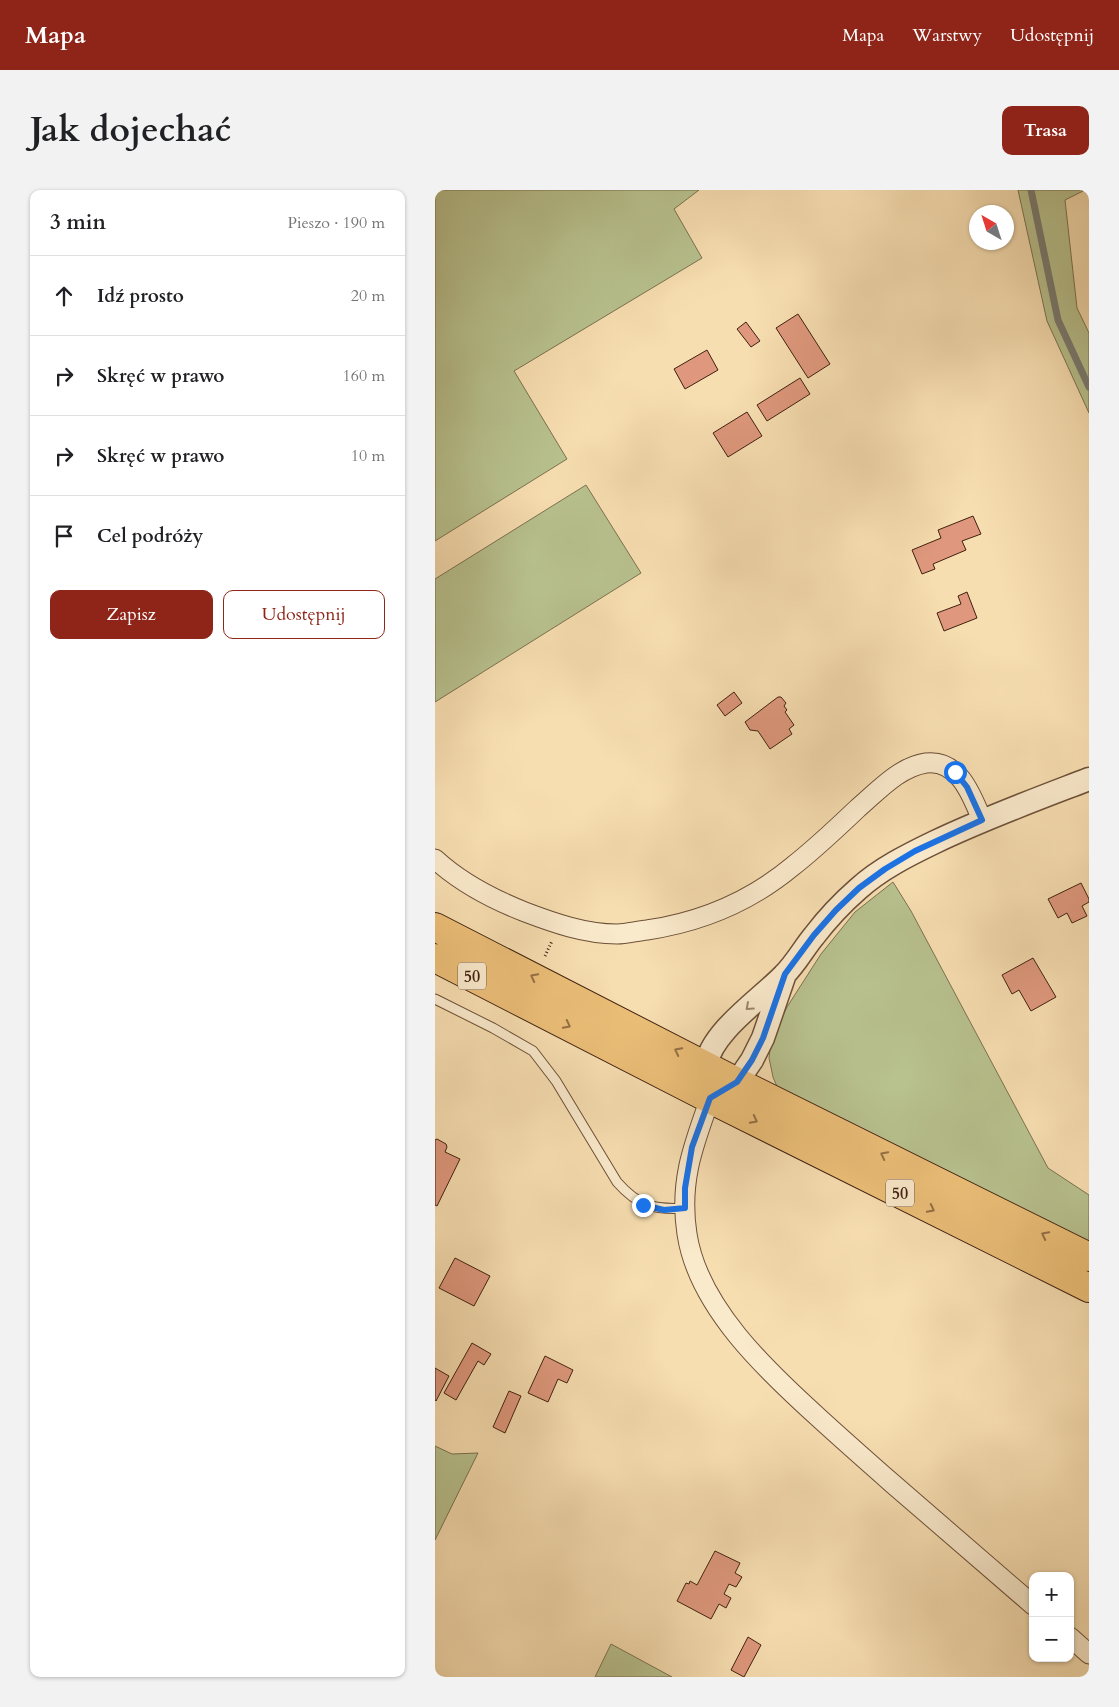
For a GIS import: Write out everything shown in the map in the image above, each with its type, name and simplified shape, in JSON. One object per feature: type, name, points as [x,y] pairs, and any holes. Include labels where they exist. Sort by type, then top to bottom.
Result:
[{"type":"main road","name":"50","points":[[435,927],[737,1082],[1089,1257]]},
{"type":"main road","name":"50","points":[[435,958],[1089,1288]]},
{"type":"street","points":[[435,859],[448,871],[495,900],[560,925],[593,932],[617,934],[660,928],[685,922],[710,914],[749,897],[793,867],[880,789],[913,766],[929,763],[944,765],[955,772],[967,787],[982,820]]},
{"type":"street","points":[[1029,1602],[860,1455],[776,1379],[740,1338],[712,1301],[697,1270],[687,1236],[685,1188],[692,1147],[710,1098],[706,1066],[713,1046],[735,1020],[785,974],[814,935],[836,910],[859,888],[885,869],[915,851],[982,820],[1089,779]]},
{"type":"street","points":[[710,1098],[737,1082],[752,1060],[763,1038],[785,974]]},
{"type":"street","points":[[1074,1641],[1089,1654]]},
{"type":"lane","points":[[435,999],[493,1028],[533,1051],[556,1081],[617,1182],[628,1195],[643,1205],[664,1210],[685,1208]]},
{"type":"green space","points":[[435,190],[699,190],[674,209],[702,258],[514,371],[567,459],[435,541]]},
{"type":"green space","points":[[1018,190],[1085,190],[1065,200],[1077,308],[1089,333],[1089,413],[1047,321]]},
{"type":"green space","points":[[586,485],[641,573],[435,702],[435,579]]},
{"type":"green space","points":[[893,882],[911,911],[1048,1168],[1089,1195],[1089,1245],[778,1089],[769,1058],[771,1041],[787,1007],[821,954],[855,912]]},
{"type":"green space","points":[[435,1446],[452,1454],[478,1453],[435,1540]]},
{"type":"green space","points":[[611,1644],[672,1677],[595,1677]]},
{"type":"building","points":[[798,314],[830,364],[808,378],[776,328]]},
{"type":"building","points":[[746,322],[760,341],[751,347],[737,329]]},
{"type":"building","points":[[707,350],[718,370],[685,389],[674,369]]},
{"type":"building","points":[[800,378],[810,394],[767,421],[757,405]]},
{"type":"building","points":[[747,412],[762,436],[728,457],[713,433]]},
{"type":"building","points":[[973,516],[981,534],[962,541],[966,550],[933,564],[935,569],[922,574],[912,550],[941,538],[938,530]]},
{"type":"building","points":[[967,592],[977,618],[944,631],[937,613],[961,604],[958,596]]},
{"type":"building","points":[[734,692],[742,703],[725,716],[717,705]]},
{"type":"building","points":[[778,697],[781,697],[786,703],[784,706],[787,710],[785,712],[794,725],[789,729],[792,734],[770,749],[758,731],[750,730],[745,722]]},
{"type":"building","points":[[1081,883],[1089,899],[1089,902],[1082,906],[1087,916],[1072,923],[1067,913],[1058,918],[1048,899]]},
{"type":"building","points":[[1033,958],[1056,997],[1031,1011],[1019,990],[1012,994],[1002,975]]},
{"type":"building","points":[[437,1139],[446,1144],[445,1152],[460,1159],[437,1206],[435,1205],[435,1140]]},
{"type":"building","points":[[455,1258],[490,1276],[474,1306],[439,1288]]},
{"type":"building","points":[[472,1343],[491,1354],[484,1365],[478,1361],[456,1400],[444,1393]]},
{"type":"building","points":[[545,1356],[573,1370],[567,1383],[558,1379],[548,1402],[528,1393]]},
{"type":"building","points":[[435,1368],[449,1376],[436,1401],[435,1400]]},
{"type":"building","points":[[509,1391],[521,1396],[505,1433],[493,1427]]},
{"type":"building","points":[[715,1551],[740,1563],[735,1573],[742,1577],[736,1587],[729,1584],[724,1594],[731,1598],[726,1608],[719,1604],[711,1619],[677,1601],[686,1583],[689,1584],[690,1581],[697,1585]]},
{"type":"building","points":[[748,1637],[761,1645],[744,1677],[731,1670]]},
{"type":"waterway","points":[[1031,190],[1058,320],[1089,387]]},
{"type":"route","points":[[643,1205],[664,1210],[685,1208],[685,1188],[692,1147],[710,1098],[737,1082],[752,1060],[763,1038],[785,974],[814,935],[836,910],[859,888],[885,869],[915,851],[982,820],[967,787],[955,772]]}]
